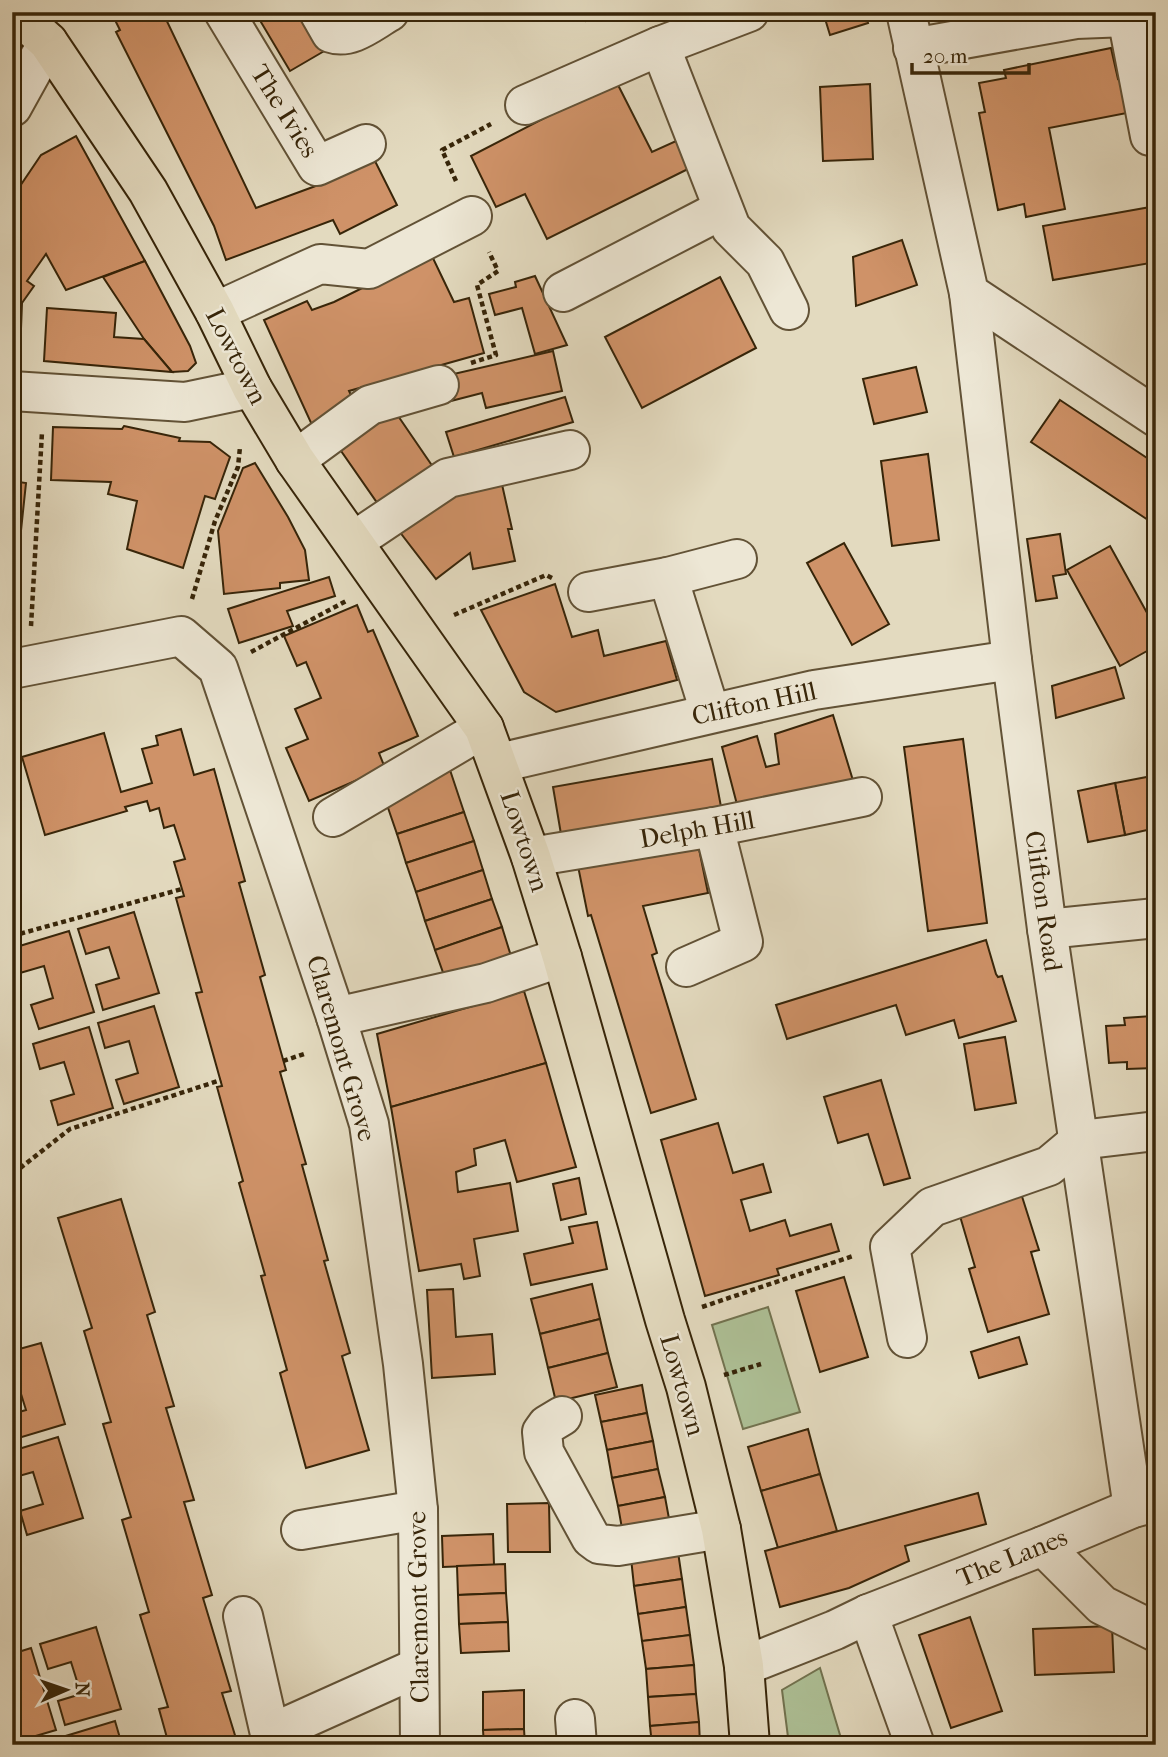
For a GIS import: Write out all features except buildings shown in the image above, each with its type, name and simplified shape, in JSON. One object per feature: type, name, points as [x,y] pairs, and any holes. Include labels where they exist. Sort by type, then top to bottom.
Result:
[{"type":"main road","name":"Lowtown","points":[[15,12],[54,27],[215,312],[252,388],[295,460],[484,728],[499,763],[562,957],[686,1387],[721,1529],[744,1666],[750,1745]]},
{"type":"street","name":"The Ivies","points":[[224,12],[317,166],[366,144]]},
{"type":"street","points":[[319,12],[331,33],[341,36],[350,34],[389,12]]},
{"type":"street","points":[[526,106],[660,46],[749,12]]},
{"type":"street","points":[[909,30],[1127,14],[1150,136]]},
{"type":"street","points":[[12,107],[54,27]]},
{"type":"street","name":"Clifton Road","points":[[909,30],[969,293],[1047,929],[1080,1140],[1144,1505]]},
{"type":"street","points":[[660,46],[731,228],[765,262],[789,310]]},
{"type":"street","points":[[563,292],[723,209]]},
{"type":"street","points":[[215,312],[320,264],[369,269],[472,216]]},
{"type":"street","points":[[969,293],[1156,417]]},
{"type":"street","points":[[295,460],[370,405],[439,385]]},
{"type":"street","points":[[28,392],[185,402],[252,388]]},
{"type":"street","points":[[354,541],[448,478],[570,450]]},
{"type":"street","points":[[588,592],[668,577],[737,559]]},
{"type":"street","points":[[668,577],[710,712]]},
{"type":"street","points":[[21,668],[181,636]]},
{"type":"street","name":"Claremont Grove","points":[[181,636],[218,668],[336,1017],[369,1124],[403,1364],[418,1510],[421,1745]]},
{"type":"street","name":"Clifton Hill","points":[[499,763],[814,690],[1012,660]]},
{"type":"street","points":[[333,817],[484,728]]},
{"type":"street","name":"Delph Hill","points":[[531,857],[714,827],[862,797]]},
{"type":"street","points":[[686,967],[743,942],[714,827]]},
{"type":"street","points":[[1047,929],[1156,918]]},
{"type":"street","points":[[336,1017],[486,983],[562,957]]},
{"type":"street","points":[[907,1338],[890,1247],[932,1207],[1049,1166],[1080,1140],[1156,1131]]},
{"type":"street","points":[[562,1416],[547,1425],[542,1432],[544,1452],[591,1538],[599,1544],[618,1546],[721,1529]]},
{"type":"street","name":"The Lanes","points":[[744,1666],[1144,1505]]},
{"type":"street","points":[[300,1530],[418,1510]]},
{"type":"street","points":[[1042,1546],[1102,1605],[1156,1632]]},
{"type":"street","points":[[868,1614],[915,1745]]},
{"type":"street","points":[[243,1616],[271,1739],[419,1667]]},
{"type":"path","points":[[21,668],[28,392]]},
{"type":"path","points":[[181,636],[215,521],[238,467],[242,436],[272,421]]},
{"type":"path","points":[[417,631],[547,575],[588,592]]},
{"type":"path","points":[[246,654],[383,582]]},
{"type":"path","points":[[12,936],[182,889]]},
{"type":"path","points":[[12,1168],[19,1169],[70,1129],[221,1080]]},
{"type":"path","points":[[665,1320],[858,1254]]},
{"type":"green space","points":[[768,1307],[800,1412],[743,1429],[712,1325]]},
{"type":"green space","points":[[820,1668],[843,1745],[789,1745],[782,1690]]}]
